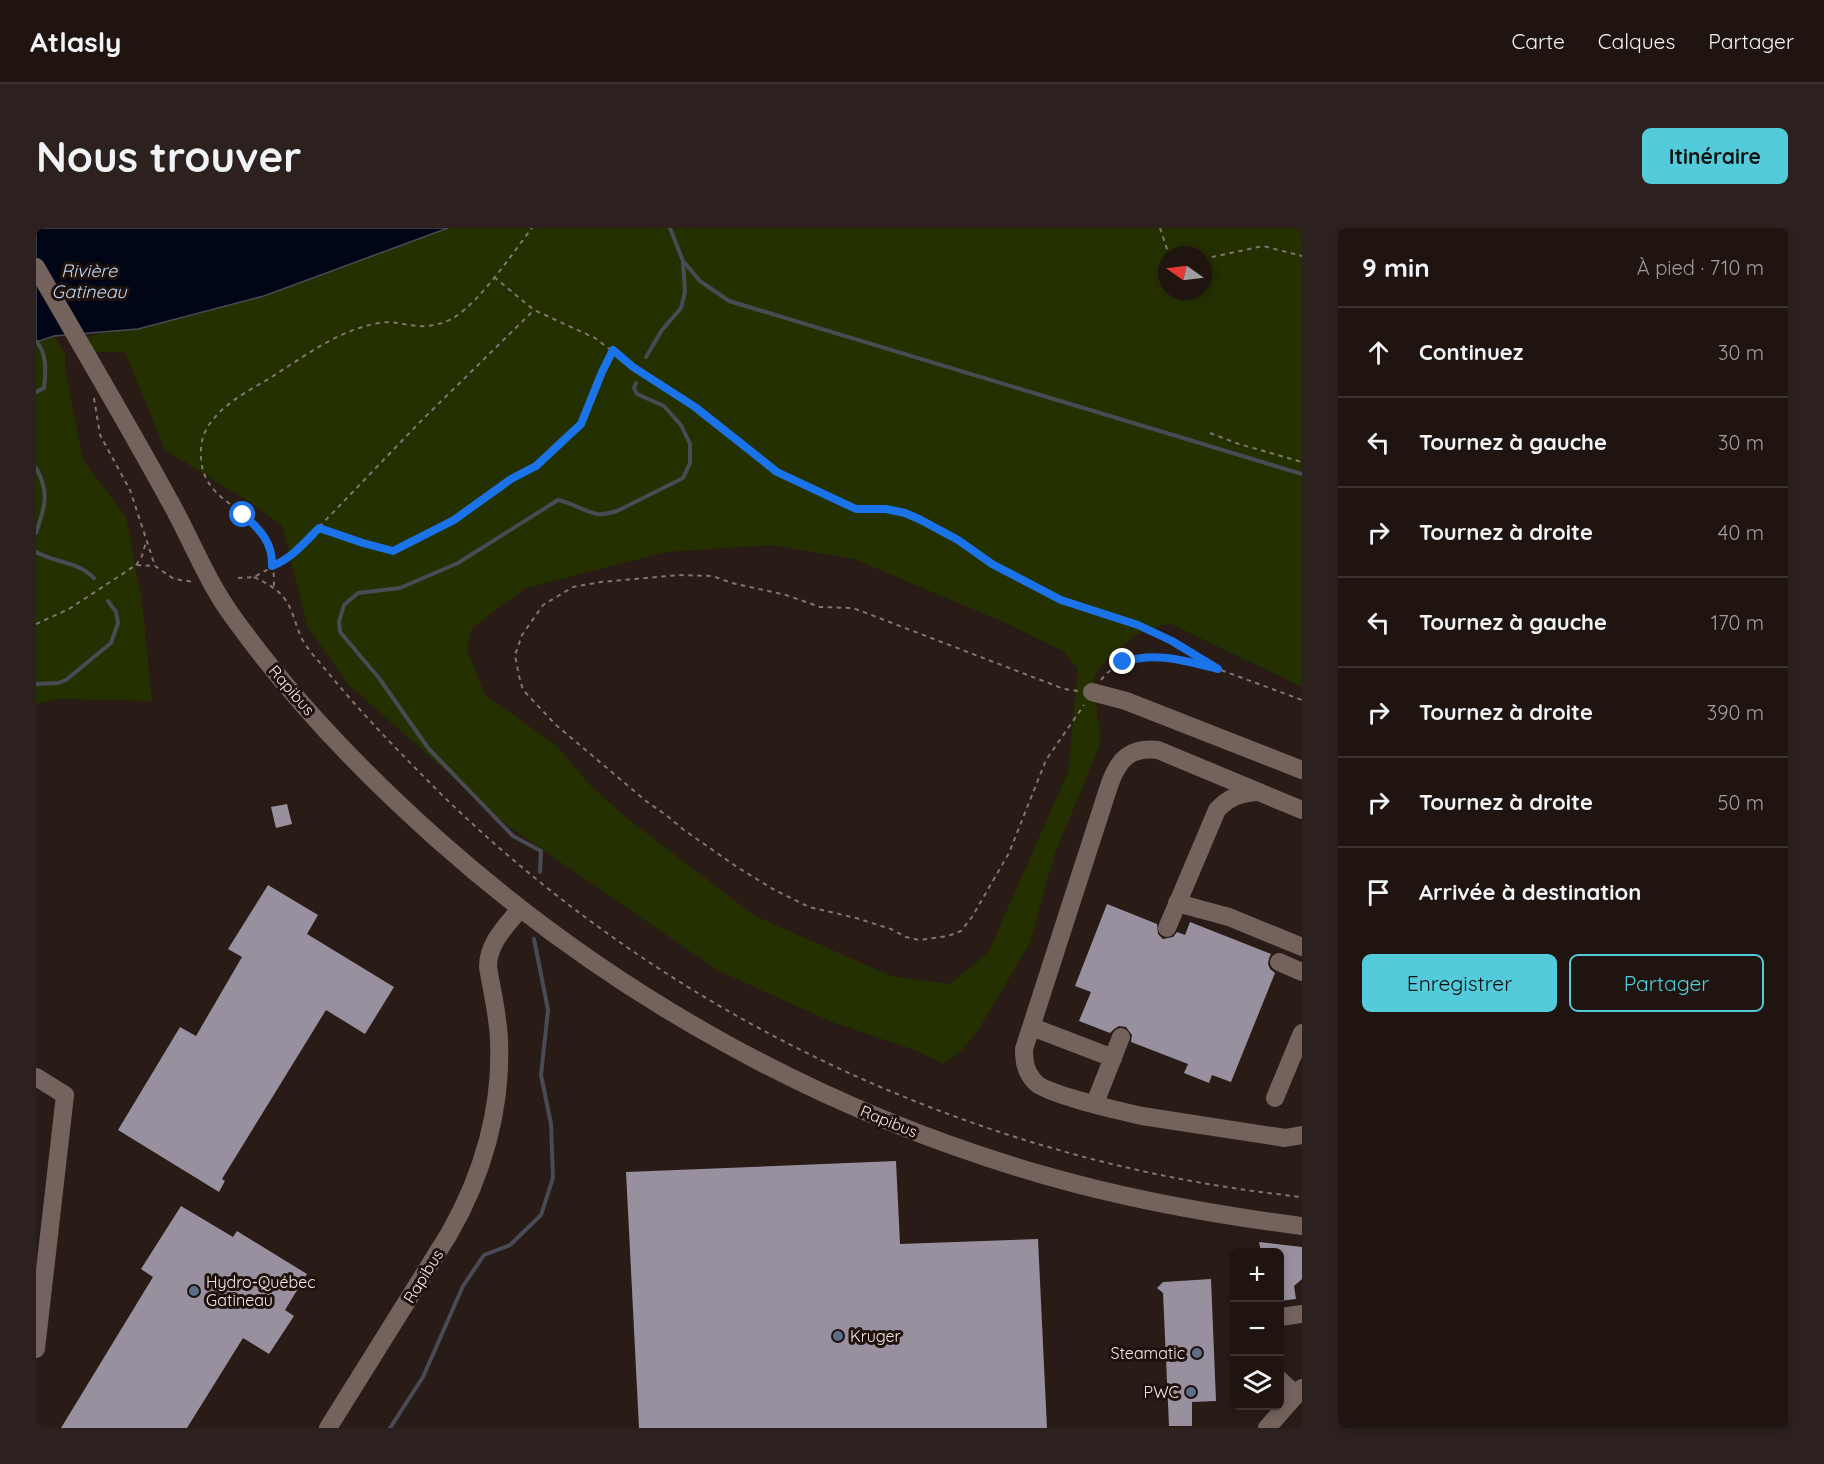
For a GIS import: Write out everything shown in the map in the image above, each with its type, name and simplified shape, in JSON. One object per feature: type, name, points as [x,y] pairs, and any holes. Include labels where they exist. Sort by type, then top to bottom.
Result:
[{"type":"street","name":"Rapibus","points":[[36,267],[172,504],[216,591],[254,646],[384,791],[464,864],[585,957],[639,1002],[799,1082],[885,1120],[970,1152],[1047,1176],[1132,1197],[1225,1215],[1302,1226]]},
{"type":"street","points":[[1092,692],[1126,701],[1302,770]]},
{"type":"street","points":[[1302,810],[1158,750],[1146,749],[1128,755],[1120,762],[1110,783],[1024,1049],[1026,1070],[1038,1084],[1048,1089],[1142,1116],[1285,1138],[1302,1135]]},
{"type":"street","points":[[1167,928],[1217,810],[1230,798],[1240,794],[1258,792]]},
{"type":"street","points":[[1177,903],[1230,917],[1302,947]]},
{"type":"street","name":"Rapibus","points":[[328,1428],[449,1234],[477,1177],[491,1130],[498,1074],[498,1028],[488,958],[493,945],[520,909]]},
{"type":"street","points":[[1279,962],[1302,972]]},
{"type":"street","points":[[1032,1027],[1113,1058]]},
{"type":"street","points":[[1275,1098],[1302,1033]]},
{"type":"street","points":[[1095,1103],[1121,1037]]},
{"type":"street","points":[[36,1077],[65,1095],[36,1349]]},
{"type":"street","points":[[1284,1316],[1302,1314]]},
{"type":"street","points":[[1267,1428],[1299,1392],[1284,1383]]},
{"type":"path","points":[[274,586],[271,552],[264,535],[249,519],[217,494],[204,475],[201,445],[205,432],[213,419],[241,396],[332,339],[358,328],[393,321],[421,327],[441,323],[454,317],[481,293],[532,228]]},
{"type":"path","points":[[1160,228],[1166,246]]},
{"type":"path","points":[[1212,257],[1263,246],[1302,256]]},
{"type":"path","points":[[494,277],[534,310],[595,338],[613,350],[633,367],[695,407],[777,472],[856,509],[886,509],[905,513],[921,520],[958,540],[992,564],[1061,600],[1138,625],[1172,641],[1218,669]]},
{"type":"path","points":[[254,577],[296,551],[421,421],[534,310]]},
{"type":"path","points":[[319,528],[393,551],[454,520],[511,479],[536,466],[581,424],[613,350]]},
{"type":"path","points":[[93,394],[100,435],[126,482],[156,566],[174,579],[194,582]]},
{"type":"path","points":[[1210,433],[1302,462]]},
{"type":"path","points":[[36,624],[74,606],[136,566],[146,542]]},
{"type":"path","points":[[136,566],[156,566]]},
{"type":"path","points":[[1092,692],[1064,689],[853,608],[820,607],[786,595],[732,583],[712,576],[679,575],[601,582],[573,587],[543,605],[522,635],[515,655],[523,690],[556,725],[692,837],[773,889],[809,907],[856,918],[919,940],[948,936],[961,931],[1009,853],[1046,760],[1092,692],[1107,673],[1123,662],[1137,658],[1165,656],[1218,669],[1302,699]]},
{"type":"path","points":[[238,578],[254,577],[274,586],[289,606],[304,641],[325,669],[385,737],[443,795],[521,867],[632,951],[714,1003],[797,1049],[845,1072],[944,1113],[999,1132],[1132,1168],[1200,1182],[1302,1197]]},
{"type":"green space","points":[[448,228],[1302,228],[1302,687],[1169,623],[1135,635],[1098,669],[1093,681],[1101,742],[1054,856],[1030,943],[977,1032],[962,1050],[943,1064],[912,1049],[832,1022],[719,971],[508,826],[348,684],[307,626],[282,525],[165,450],[125,352],[96,352],[85,338],[105,331],[138,329],[264,296]],"holes":[[[772,545],[854,559],[1008,624],[1063,651],[1078,669],[1068,772],[988,953],[950,984],[891,976],[755,916],[628,819],[592,787],[556,745],[485,695],[467,650],[472,628],[526,588],[666,552]]]},
{"type":"green space","points":[[54,336],[65,353],[65,368],[83,460],[126,517],[142,602],[152,701],[59,699],[36,704],[36,342]]},
{"type":"water","name":"Rivière Gatineau","points":[[36,228],[448,228],[264,296],[138,329],[54,336],[36,342]]},
{"type":"building","points":[[287,804],[292,824],[276,828],[271,807]]},
{"type":"building","points":[[268,885],[318,915],[307,934],[394,987],[365,1034],[326,1010],[222,1179],[225,1181],[219,1192],[118,1130],[180,1027],[196,1036],[242,957],[228,949]]},
{"type":"building","points":[[1107,904],[1157,924],[1158,934],[1163,939],[1173,937],[1177,932],[1185,935],[1190,922],[1271,954],[1268,964],[1275,973],[1231,1082],[1212,1075],[1209,1083],[1184,1073],[1188,1064],[1131,1042],[1132,1035],[1126,1027],[1119,1026],[1110,1033],[1079,1021],[1091,992],[1075,986]]},
{"type":"building","name":"Kruger","points":[[896,1161],[900,1244],[1038,1239],[1047,1428],[639,1428],[626,1172]]},
{"type":"building","points":[[181,1206],[233,1237],[237,1231],[307,1274],[285,1310],[294,1316],[269,1354],[243,1338],[187,1428],[61,1428],[153,1277],[141,1269]]},
{"type":"building","points":[[1259,1242],[1302,1247],[1302,1279],[1294,1286],[1296,1299],[1284,1300],[1284,1248],[1260,1248]]},
{"type":"building","points":[[1211,1279],[1216,1401],[1192,1402],[1192,1426],[1169,1426],[1163,1293],[1157,1288],[1163,1282]]},
{"type":"waterway","points":[[670,228],[683,261],[700,281],[729,301],[1302,474]]},
{"type":"waterway","points":[[646,357],[662,330],[681,308],[685,292],[683,262]]},
{"type":"waterway","points":[[36,392],[44,388],[45,370],[43,352],[37,342]]},
{"type":"waterway","points":[[540,872],[541,851],[513,836],[428,748],[379,678],[340,632],[339,622],[344,605],[358,593],[400,588],[458,563],[558,500],[592,513],[607,514],[683,478],[690,463],[690,444],[681,425],[664,406],[637,394],[634,388],[636,383]]},
{"type":"waterway","points":[[36,468],[45,492],[42,515],[36,533]]},
{"type":"waterway","points":[[36,552],[81,568],[94,578]]},
{"type":"waterway","points":[[36,684],[58,683],[66,680],[111,643],[118,623],[116,612],[108,601]]},
{"type":"waterway","points":[[390,1428],[423,1377],[463,1286],[484,1255],[510,1245],[541,1215],[553,1178],[551,1124],[541,1075],[548,1010],[534,939]]},
{"type":"place","name":"Hydro-Québec Gatineau","points":[[194,1291]]},
{"type":"place","name":"Kruger","points":[[838,1336]]},
{"type":"place","name":"Steamatic","points":[[1197,1353]]},
{"type":"place","name":"PWC","points":[[1191,1392]]},
{"type":"route","points":[[243,515],[264,535],[271,552],[272,566],[296,551],[319,528],[393,551],[454,520],[511,479],[536,466],[581,424],[613,350],[633,367],[695,407],[777,472],[856,509],[886,509],[905,513],[921,520],[958,540],[992,564],[1061,600],[1138,625],[1172,641],[1218,669],[1165,656],[1137,658],[1123,662]]}]
